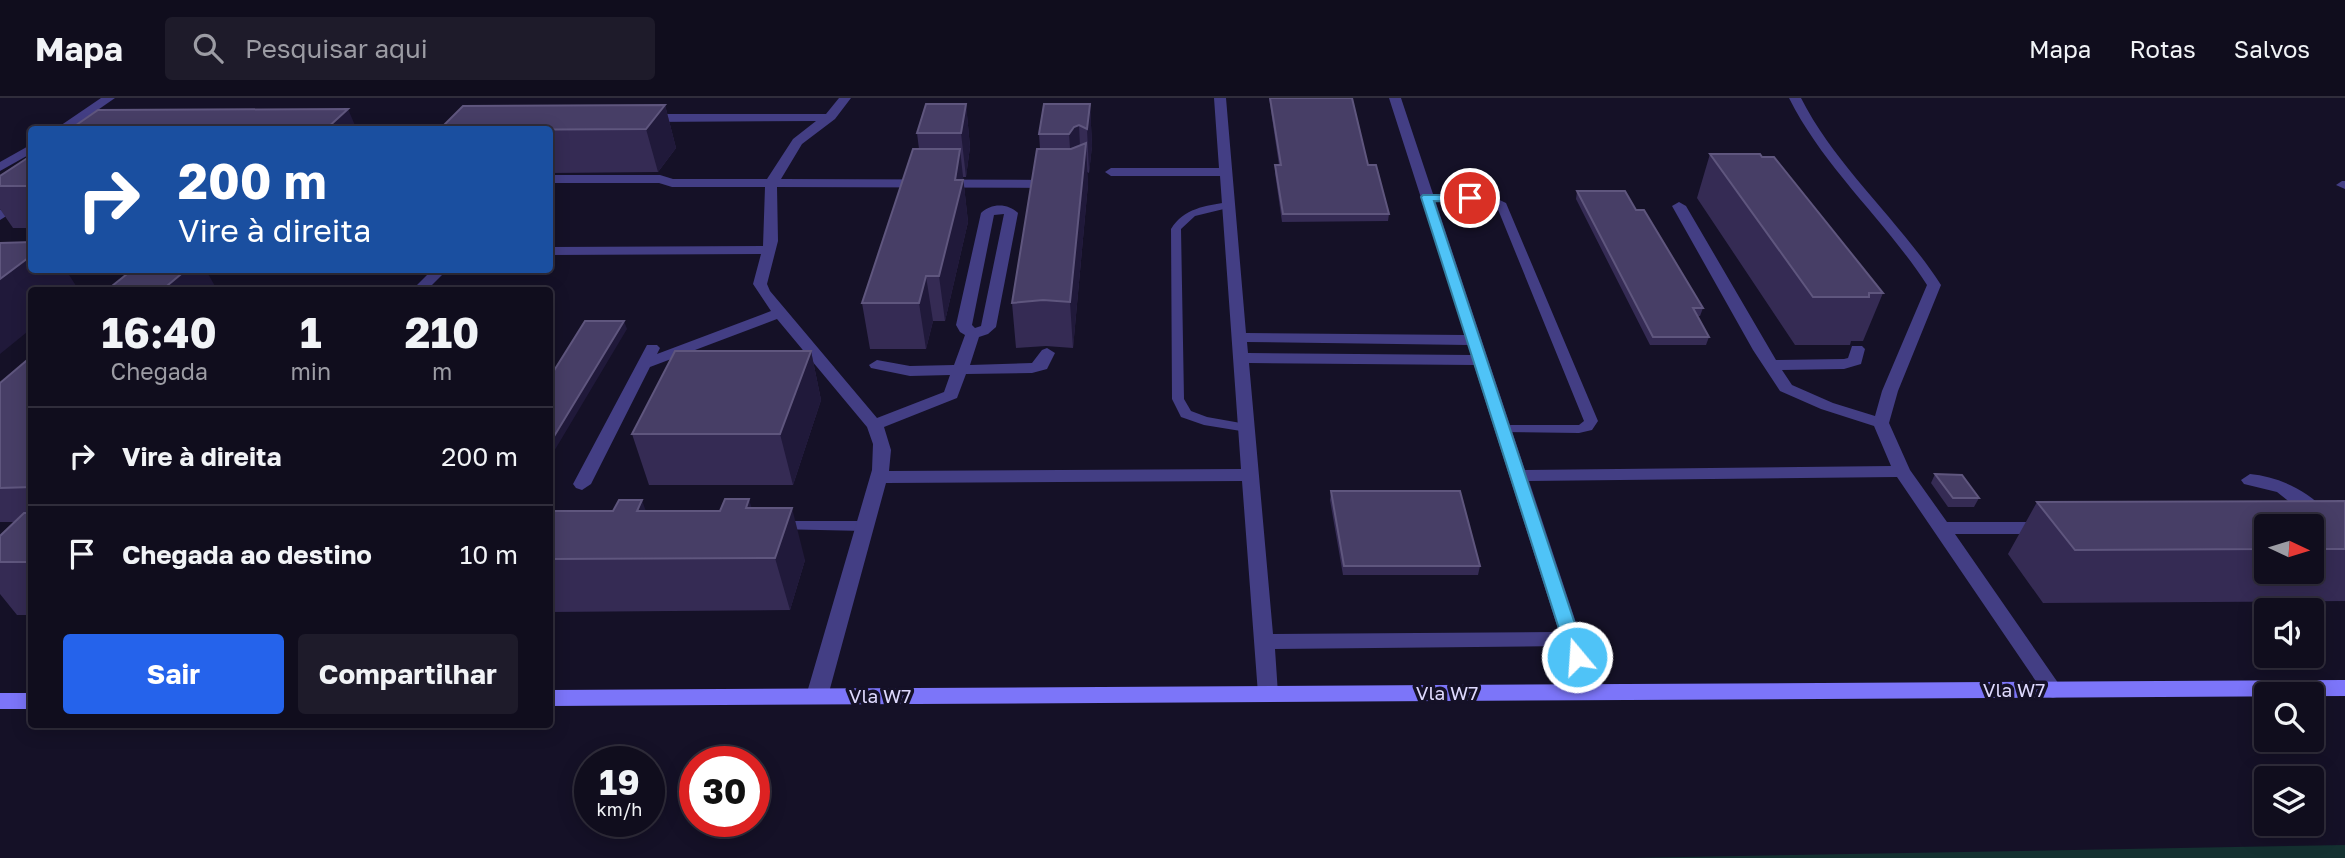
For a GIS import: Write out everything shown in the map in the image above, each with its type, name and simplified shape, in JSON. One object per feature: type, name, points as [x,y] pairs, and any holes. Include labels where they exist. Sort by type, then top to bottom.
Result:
[{"type":"main road","name":"Vla W7","points":[[553,698],[2345,688]]},
{"type":"main road","points":[[0,701],[28,701]]},
{"type":"street","points":[[66,126],[109,98]]},
{"type":"street","points":[[769,184],[796,143],[840,110],[845,98]]},
{"type":"street","points":[[1220,98],[1268,694]]},
{"type":"street","points":[[1395,98],[1589,692]]},
{"type":"street","points":[[1795,98],[1810,128],[1916,257],[1934,285],[1890,391],[1881,423],[1902,471],[2053,690]]},
{"type":"street","points":[[638,118],[832,117]]},
{"type":"street","points":[[0,167],[28,150]]},
{"type":"street","points":[[1111,172],[1226,172]]},
{"type":"street","points":[[553,180],[660,179],[672,183],[769,184],[1073,184]]},
{"type":"street","points":[[769,184],[772,190],[769,250],[760,284],[763,292],[874,425],[881,437],[884,455],[817,696]]},
{"type":"street","points":[[0,216],[28,190]]},
{"type":"street","points":[[1679,206],[1770,365],[1786,388],[1827,406],[1881,423]]},
{"type":"street","points":[[1006,209],[1011,213],[988,327],[982,332],[973,333],[965,329],[964,325],[988,213],[1006,209]]},
{"type":"street","points":[[553,251],[769,250]]},
{"type":"street","points":[[422,287],[437,273]]},
{"type":"street","points":[[644,364],[782,312]]},
{"type":"street","points":[[874,425],[951,395],[973,333]]},
{"type":"street","points":[[1239,337],[1473,340]]},
{"type":"street","points":[[582,484],[652,348]]},
{"type":"street","points":[[1770,365],[1844,364],[1855,360],[1857,349]]},
{"type":"street","points":[[877,365],[910,371],[1032,368],[1041,366],[1048,353]]},
{"type":"street","points":[[1241,358],[1480,359]]},
{"type":"street","points":[[1518,476],[1902,471]]},
{"type":"street","points":[[879,477],[1251,475]]},
{"type":"street","points":[[2250,480],[2269,480],[2282,484],[2317,514]]},
{"type":"street","points":[[1941,528],[2063,528]]},
{"type":"street","points":[[1264,642],[1571,639]]},
{"type":"lane","points":[[1427,197],[1491,199],[1502,205],[1591,421],[1587,427],[1579,429],[1503,429]]},
{"type":"lane","points":[[1228,205],[1193,212],[1181,219],[1176,229],[1178,399],[1186,414],[1204,421],[1247,428]]},
{"type":"lane","points":[[769,526],[865,526]]},
{"type":"green space","points":[[2345,845],[2345,858],[1627,858]]},
{"type":"building","points":[[1270,98],[1352,98],[1368,165],[1376,165],[1389,214],[1283,214],[1275,165],[1281,165]]},
{"type":"building","points":[[926,104],[966,104],[961,133],[917,133]]},
{"type":"building","points":[[1044,104],[1090,104],[1087,129],[1079,125],[1069,134],[1039,134]]},
{"type":"building","points":[[665,105],[646,129],[443,126],[463,106]]},
{"type":"building","points":[[348,109],[329,126],[75,126],[98,110]]},
{"type":"building","points":[[1086,143],[1070,302],[1043,300],[1012,303],[1037,149],[1071,149]]},
{"type":"building","points":[[913,149],[960,149],[955,180],[963,180],[939,276],[926,276],[919,303],[862,303]]},
{"type":"building","points":[[1710,154],[1760,154],[1762,157],[1774,157],[1883,293],[1869,293],[1869,297],[1813,297]]},
{"type":"building","points":[[28,158],[28,186],[0,186],[0,176]]},
{"type":"building","points":[[1577,191],[1625,191],[1636,210],[1644,210],[1703,308],[1693,308],[1709,337],[1653,337]]},
{"type":"building","points":[[28,242],[28,258],[0,279],[0,243]]},
{"type":"building","points":[[128,273],[182,273],[166,287],[111,287]]},
{"type":"building","points":[[585,321],[624,321],[553,438],[553,372]]},
{"type":"building","points":[[675,351],[811,351],[780,434],[632,434]]},
{"type":"building","points":[[28,359],[28,487],[0,488],[0,383]]},
{"type":"building","points":[[1935,474],[1962,475],[1979,498],[1953,498]]},
{"type":"building","points":[[1331,491],[1460,491],[1480,566],[1344,566]]},
{"type":"building","points":[[725,499],[749,499],[746,508],[792,508],[775,558],[553,559],[553,511],[613,511],[619,500],[642,500],[637,511],[720,511]]},
{"type":"building","points":[[2345,501],[2345,549],[2324,549],[2324,514],[2254,514],[2254,549],[2075,550],[2037,502]]},
{"type":"building","points":[[24,513],[28,513],[28,562],[0,562],[0,536]]},
{"type":"route","points":[[1470,198],[1427,197],[1577,657]]}]
